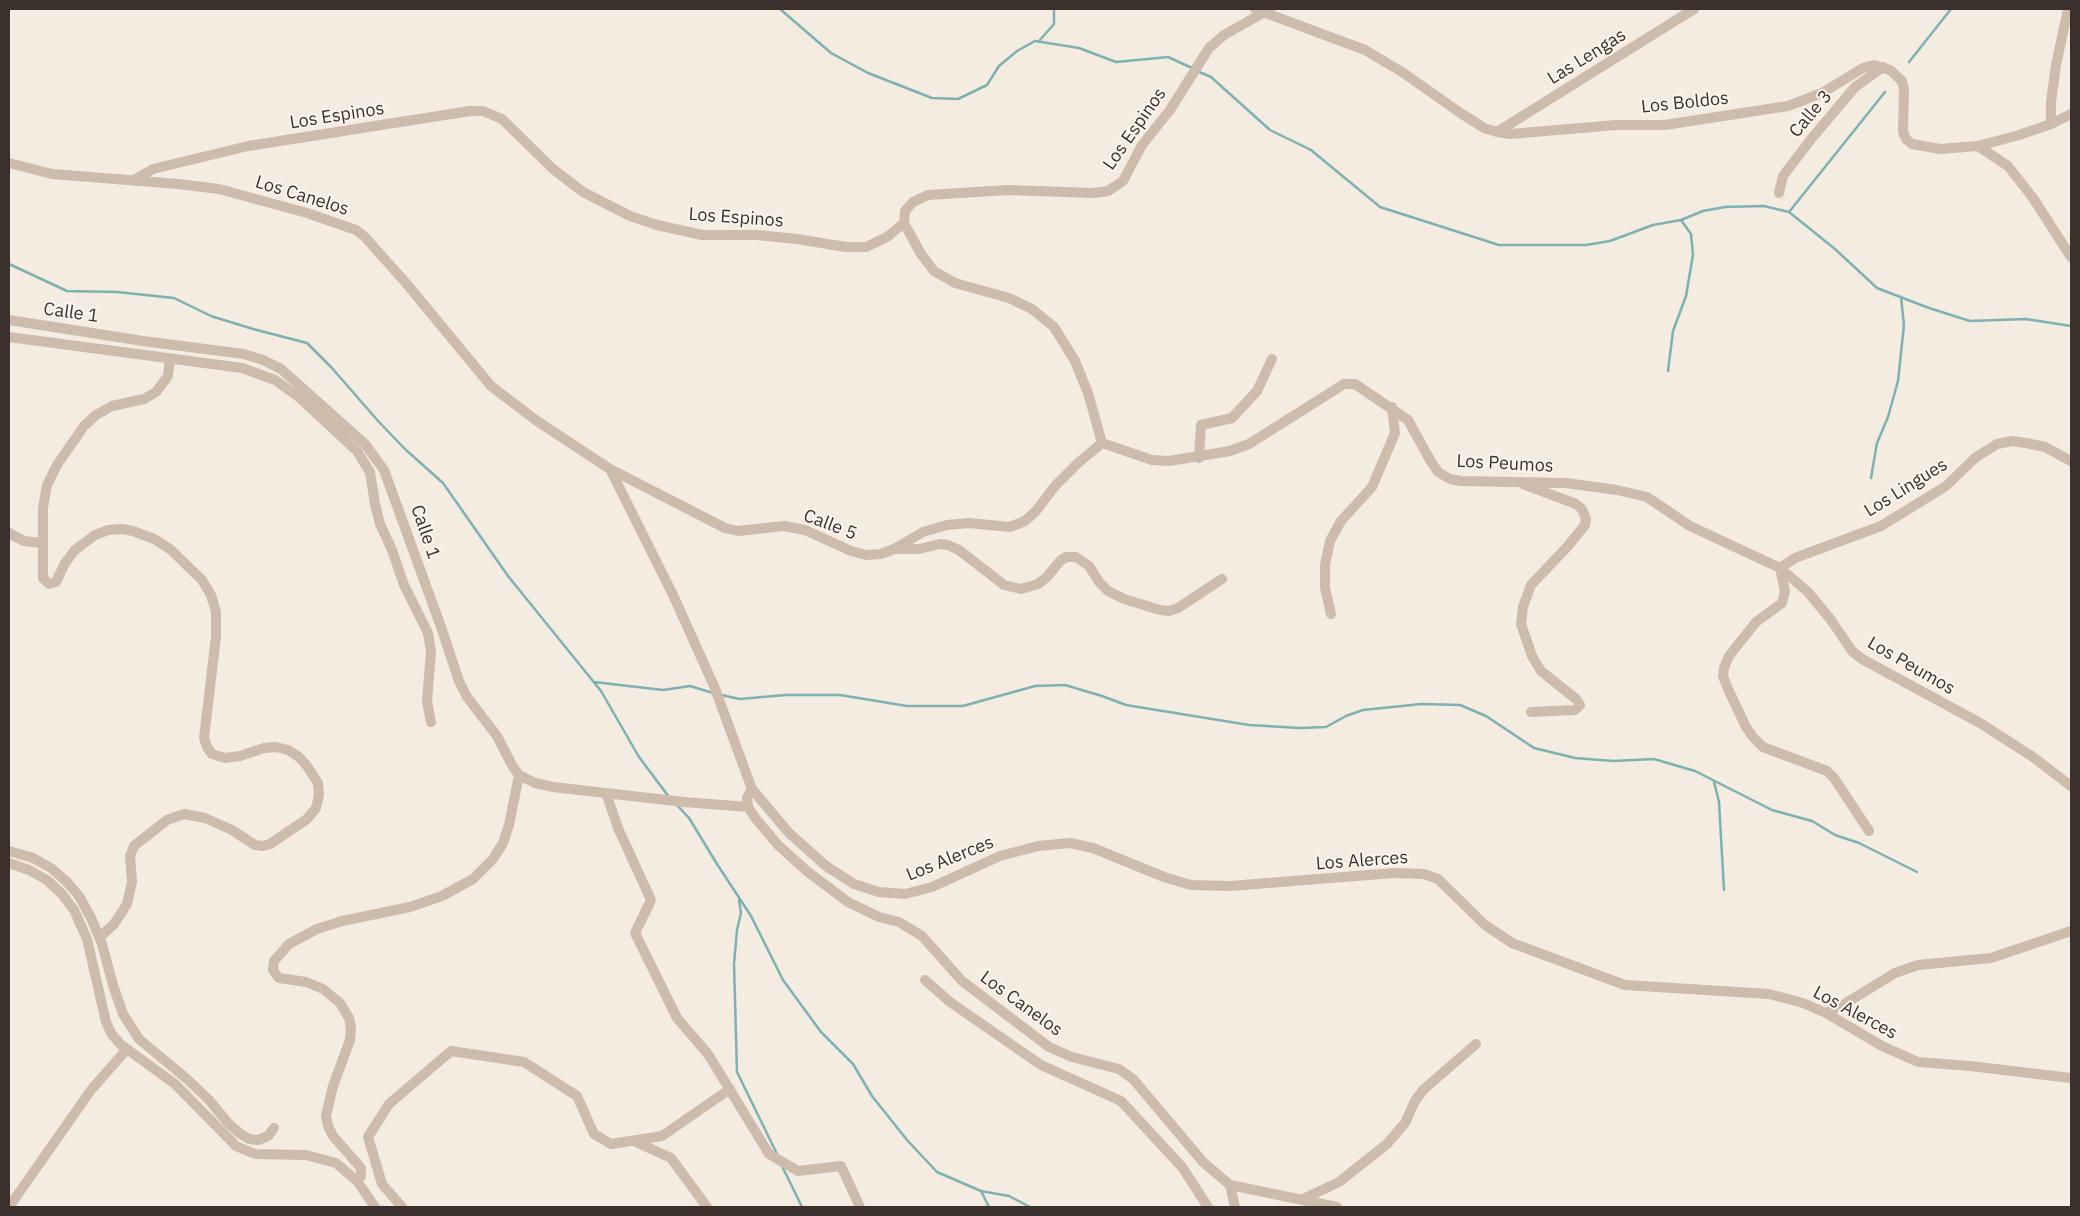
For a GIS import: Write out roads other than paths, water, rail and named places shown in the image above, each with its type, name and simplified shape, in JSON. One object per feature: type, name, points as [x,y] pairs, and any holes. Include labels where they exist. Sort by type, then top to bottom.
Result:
[{"type":"street","name":"Los Boldos","points":[[1255,9],[1268,10],[1365,50],[1402,72],[1484,128],[1510,134],[1616,125],[1665,125],[1788,106],[1822,93],[1863,68],[1874,65],[1883,67]]},
{"type":"street","name":"Las Lengas","points":[[1497,132],[1694,9]]},
{"type":"street","points":[[2051,124],[2051,102],[2056,65],[2068,9]]},
{"type":"street","name":"Los Espinos","points":[[134,180],[153,170],[248,146],[470,111],[483,111],[502,119],[553,169],[583,192],[630,216],[657,225],[702,235],[757,235],[846,247],[866,247],[887,237],[904,223],[905,211],[913,202],[928,194],[1008,190],[1108,191],[1122,181],[1142,145],[1170,110],[1209,48],[1224,35],[1268,10]]},
{"type":"street","points":[[1883,67],[1890,70],[1902,81],[1904,90],[1902,125],[1906,139],[1912,144],[1940,149],[1978,146],[2051,124],[2071,114]]},
{"type":"street","name":"Calle 3","points":[[1779,193],[1783,176],[1812,138],[1855,88],[1883,67]]},
{"type":"street","points":[[1978,146],[2008,166],[2033,198],[2071,257]]},
{"type":"street","name":"Los Canelos","points":[[9,163],[52,174],[218,189],[307,213],[356,230],[364,236],[406,283],[491,386],[537,421],[610,469]]},
{"type":"street","points":[[904,223],[921,254],[934,270],[956,283],[1009,298],[1032,309],[1054,327],[1075,361],[1088,393],[1102,443]]},
{"type":"street","name":"Calle 1","points":[[9,320],[143,341],[244,354],[272,364],[296,382],[365,444],[384,470],[441,627],[458,681],[467,697],[497,736],[512,767],[519,775]]},
{"type":"street","points":[[9,337],[242,368],[270,377],[292,391],[363,458],[372,479],[380,524],[406,590],[428,633],[430,652],[427,701],[431,722]]},
{"type":"street","points":[[100,937],[114,924],[127,904],[131,890],[129,862],[131,851],[138,842],[167,820],[184,814],[205,818],[232,830],[255,845],[267,846],[307,819],[312,814],[318,801],[318,784],[299,757],[283,748],[264,748],[240,756],[225,758],[212,754],[206,747],[204,738],[216,637],[216,612],[207,587],[186,563],[164,545],[144,535],[122,529],[108,530],[95,535],[82,544],[65,563],[56,582],[49,584],[43,578],[42,508],[47,485],[57,464],[88,421],[104,410],[121,404],[136,402],[156,392],[168,376],[170,359]]},
{"type":"street","points":[[1199,458],[1201,425],[1232,418],[1257,391],[1272,359]]},
{"type":"street","name":"Los Peumos","points":[[1102,443],[1152,460],[1169,462],[1230,451],[1250,444],[1344,384],[1355,384],[1392,407],[1408,420],[1438,472],[1450,479],[1461,481],[1566,483],[1616,490],[1647,497],[1690,526],[1780,568],[1808,592],[1831,620],[1852,651],[1862,660],[1980,723],[2033,757],[2071,786]]},
{"type":"street","points":[[1331,614],[1325,588],[1325,565],[1330,542],[1341,521],[1372,487],[1376,480],[1395,433],[1392,407]]},
{"type":"street","name":"Los Lingues","points":[[1780,568],[1795,558],[1881,526],[1946,486],[1975,458],[1997,444],[2012,441],[2026,442],[2045,447],[2071,461]]},
{"type":"street","name":"Calle 5","points":[[610,469],[725,528],[738,532],[784,526],[805,530],[851,551],[866,555],[881,554],[894,549],[923,532],[947,525],[968,523],[1010,527],[1024,521],[1036,511],[1055,486],[1102,443]]},
{"type":"street","points":[[357,1181],[361,1176],[361,1168],[333,1136],[326,1116],[333,1086],[350,1040],[351,1028],[349,1018],[340,1004],[323,989],[306,982],[282,979],[277,976],[273,967],[274,961],[289,944],[317,929],[342,921],[410,907],[442,896],[473,879],[494,859],[503,843],[509,825],[519,775],[544,785],[606,793],[748,806],[747,798],[752,789],[714,686],[674,597],[610,469]]},
{"type":"street","points":[[1513,481],[1576,504],[1582,509],[1586,519],[1585,525],[1568,546],[1531,585],[1523,607],[1521,624],[1532,656],[1541,670],[1576,699],[1580,705],[1575,710],[1531,712]]},
{"type":"street","points":[[9,533],[24,541],[42,543]]},
{"type":"street","points":[[894,549],[919,549],[948,544],[1004,585],[1021,589],[1038,584],[1066,557],[1076,558],[1089,566],[1099,582],[1108,591],[1124,600],[1169,611],[1178,608],[1222,579]]},
{"type":"street","points":[[1780,568],[1785,597],[1782,603],[1756,622],[1729,656],[1724,668],[1728,689],[1746,727],[1763,747],[1827,770],[1869,831]]},
{"type":"street","name":"Los Alerces","points":[[752,789],[789,833],[826,866],[854,884],[879,892],[905,894],[932,887],[1000,856],[1038,846],[1070,843],[1093,848],[1164,878],[1191,885],[1230,886],[1394,873],[1424,874],[1438,878],[1496,934],[1512,943],[1599,977],[1625,985],[1769,994],[1803,1003],[1826,1013],[1888,1049],[1918,1062],[2071,1078]]},
{"type":"street","points":[[606,793],[618,828],[652,900],[635,933],[677,1018],[708,1054],[769,1154],[798,1171],[841,1166],[860,1207]]},
{"type":"street","name":"Los Canelos","points":[[748,806],[778,846],[808,872],[848,902],[879,917],[900,922],[922,936],[962,981],[1049,1047],[1072,1057],[1119,1069],[1133,1079],[1203,1162],[1230,1185],[1337,1207]]},
{"type":"street","points":[[9,851],[24,854],[42,862],[66,881],[84,905],[100,937],[118,999],[128,1023],[139,1039],[187,1079],[239,1133],[250,1139],[258,1140],[268,1136],[274,1128]]},
{"type":"street","points":[[9,863],[30,870],[47,880],[62,894],[74,910],[87,938],[106,1022],[115,1039],[126,1049],[176,1084],[236,1146],[248,1152],[262,1155],[306,1155],[336,1163],[357,1181],[374,1207]]},
{"type":"street","points":[[1826,1013],[1895,973],[1918,965],[1992,958],[2071,931]]},
{"type":"street","points":[[925,980],[950,1002],[1042,1065],[1120,1101],[1182,1167],[1208,1207]]},
{"type":"street","points":[[1303,1199],[1339,1182],[1387,1144],[1405,1122],[1422,1090],[1476,1044]]},
{"type":"street","points":[[9,1207],[91,1090],[126,1049]]},
{"type":"street","points":[[402,1207],[382,1184],[368,1137],[389,1104],[451,1051],[524,1062],[577,1096],[594,1134],[611,1144],[662,1136],[730,1089]]},
{"type":"street","points":[[633,1140],[671,1158],[707,1207]]},
{"type":"street","points":[[1230,1185],[1235,1207]]},
{"type":"waterway","points":[[780,9],[831,53],[868,73],[932,98],[958,99],[987,85],[999,66],[1017,51],[1035,41],[1079,48],[1116,62],[1168,57],[1192,68]]},
{"type":"waterway","points":[[1039,41],[1054,24],[1054,9]]},
{"type":"waterway","points":[[1909,62],[1951,9]]},
{"type":"waterway","points":[[1197,71],[1211,77],[1270,130],[1311,150],[1380,207],[1499,245],[1586,245],[1610,241],[1653,225],[1681,220],[1703,211],[1725,207],[1764,206],[1789,212],[1835,249],[1877,288],[1970,321],[2026,319],[2071,326]]},
{"type":"waterway","points":[[1789,212],[1885,92]]},
{"type":"waterway","points":[[1668,371],[1673,331],[1686,296],[1693,255],[1691,234],[1681,220]]},
{"type":"waterway","points":[[9,264],[67,291],[117,292],[174,298],[211,316],[307,343],[406,450],[443,483],[508,576],[601,691],[639,757],[669,797]]},
{"type":"waterway","points":[[1871,478],[1877,443],[1888,417],[1898,381],[1904,325],[1901,297]]},
{"type":"waterway","points":[[594,682],[663,690],[690,686],[713,693]]},
{"type":"waterway","points":[[721,695],[740,699],[785,695],[840,695],[907,706],[963,706],[1035,686],[1065,685],[1126,705],[1249,725],[1300,728],[1326,727],[1346,716],[1363,710],[1421,704],[1460,705],[1486,716],[1534,748],[1575,758],[1613,761],[1654,759],[1695,771],[1772,810],[1812,821],[1835,835],[1859,843],[1917,872]]},
{"type":"waterway","points":[[1714,782],[1719,802],[1724,890]]},
{"type":"waterway","points":[[676,804],[689,818],[751,916],[783,980],[821,1032],[853,1064],[872,1096],[907,1140],[937,1172],[981,1191],[1009,1196],[1030,1207]]},
{"type":"waterway","points":[[739,900],[741,913],[737,930],[734,964],[737,1072],[777,1154]]},
{"type":"waterway","points":[[782,1166],[802,1207]]},
{"type":"waterway","points":[[981,1191],[989,1207]]}]
